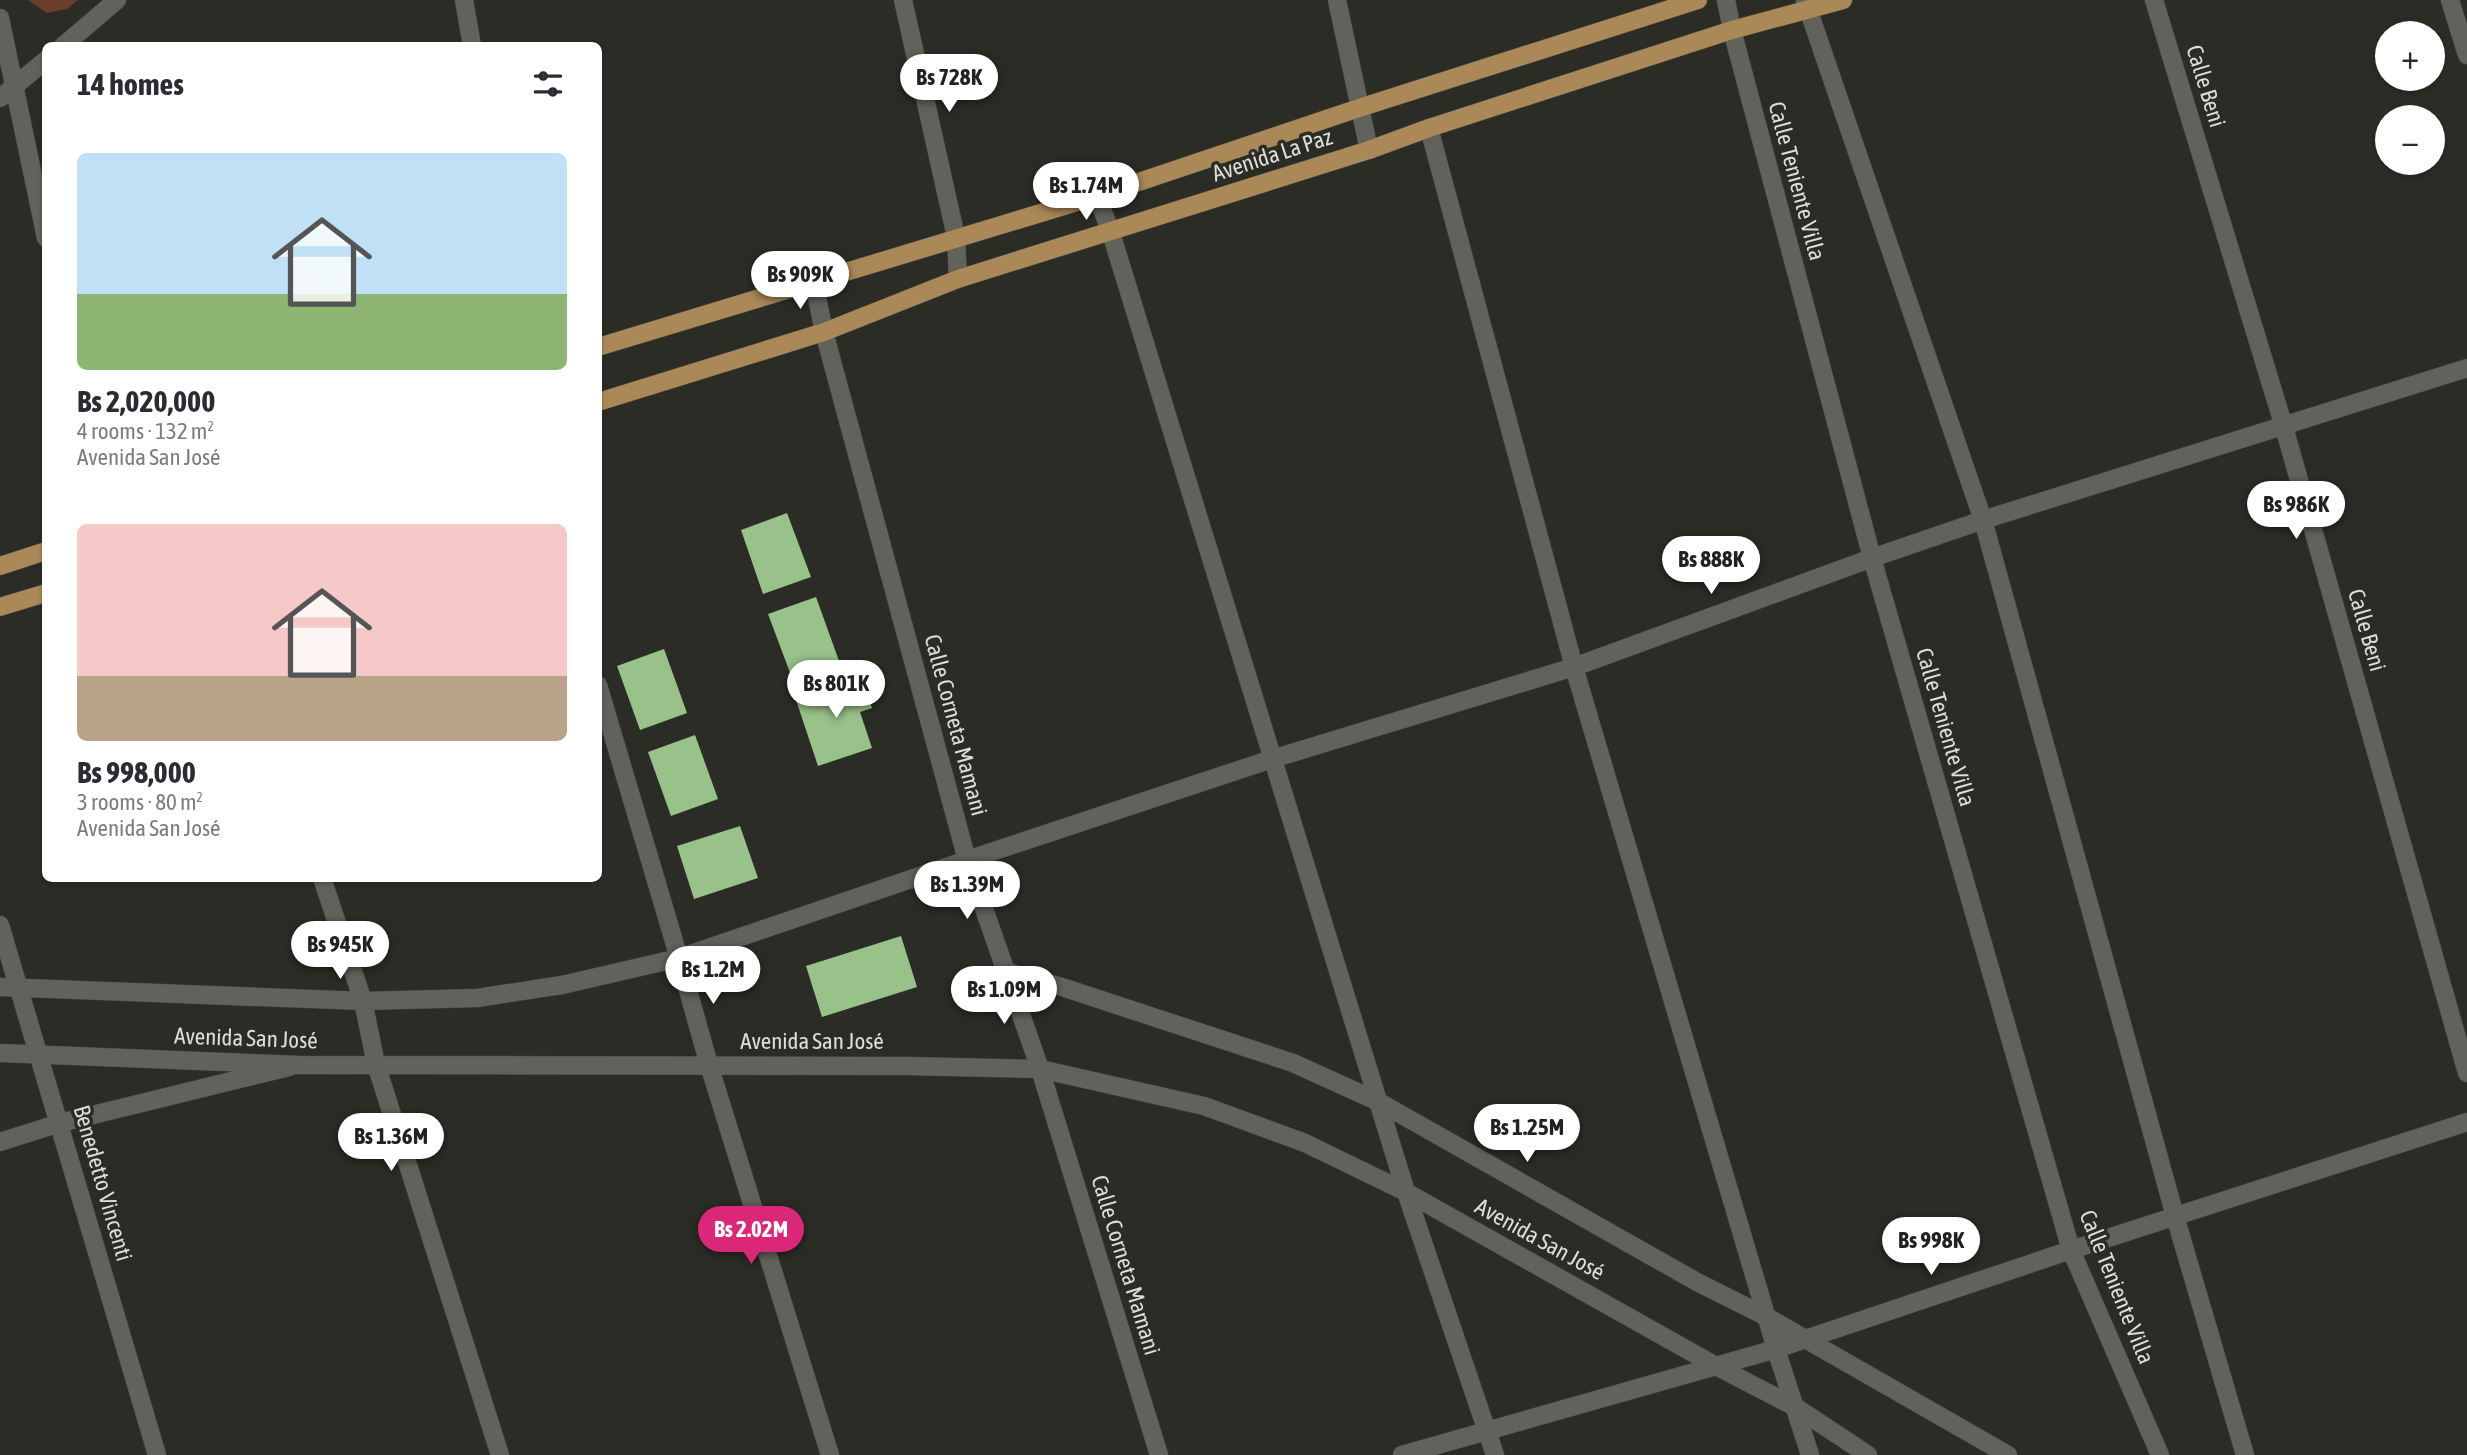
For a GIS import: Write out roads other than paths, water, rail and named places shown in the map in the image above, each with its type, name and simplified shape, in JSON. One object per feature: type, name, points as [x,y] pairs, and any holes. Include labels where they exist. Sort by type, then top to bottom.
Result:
[{"type":"main road","name":"Avenida La Paz","points":[[602,346],[1097,196],[1359,108],[1698,0]]},
{"type":"main road","name":"Avenida La Paz","points":[[602,401],[824,332],[958,279],[1369,150],[1807,5],[1843,0]]},
{"type":"main road","points":[[0,566],[42,552]]},
{"type":"main road","points":[[0,607],[42,594]]},
{"type":"street","points":[[68,42],[117,0]]},
{"type":"street","points":[[464,0],[471,42]]},
{"type":"street","points":[[903,0],[956,237],[958,279]]},
{"type":"street","points":[[1337,0],[1369,150]]},
{"type":"street","name":"Calle Teniente Villa","points":[[1727,0],[1732,30],[1872,558],[2071,1250],[2160,1455]]},
{"type":"street","name":"Calle Beni","points":[[2154,0],[2284,427],[2467,1073]]},
{"type":"street","points":[[2450,0],[2467,55]]},
{"type":"street","points":[[1807,5],[1983,520],[2242,1453]]},
{"type":"street","points":[[0,18],[7,93],[42,223]]},
{"type":"street","points":[[7,93],[42,63]]},
{"type":"street","points":[[1429,128],[1574,667],[1776,1349],[1810,1455]]},
{"type":"street","points":[[1097,196],[1111,233],[1406,1192],[1495,1455]]},
{"type":"street","name":"Calle Corneta Mamani","points":[[814,283],[824,332],[967,860],[1040,1069],[1159,1455]]},
{"type":"street","name":"Avenida San José","points":[[0,987],[363,1002],[477,998],[562,985],[679,958],[1272,759],[1574,667],[1983,520],[2467,368]]},
{"type":"street","points":[[602,698],[709,1065],[830,1455]]},
{"type":"street","points":[[323,882],[363,1002],[376,1064],[500,1455]]},
{"type":"street","name":"Benedetto Vincenti","points":[[0,925],[158,1455]]},
{"type":"street","name":"Avenida San José","points":[[1004,971],[1074,991],[1293,1063],[1379,1102],[1697,1282],[1767,1317],[2008,1455]]},
{"type":"street","name":"Avenida San José","points":[[0,1053],[300,1065],[709,1065],[1040,1069],[1204,1106],[1305,1143],[1406,1192],[1716,1366],[1797,1408],[1868,1455]]},
{"type":"street","points":[[0,1142],[60,1123],[300,1065]]},
{"type":"street","points":[[1402,1455],[1806,1340],[2071,1250],[2467,1122]]}]
